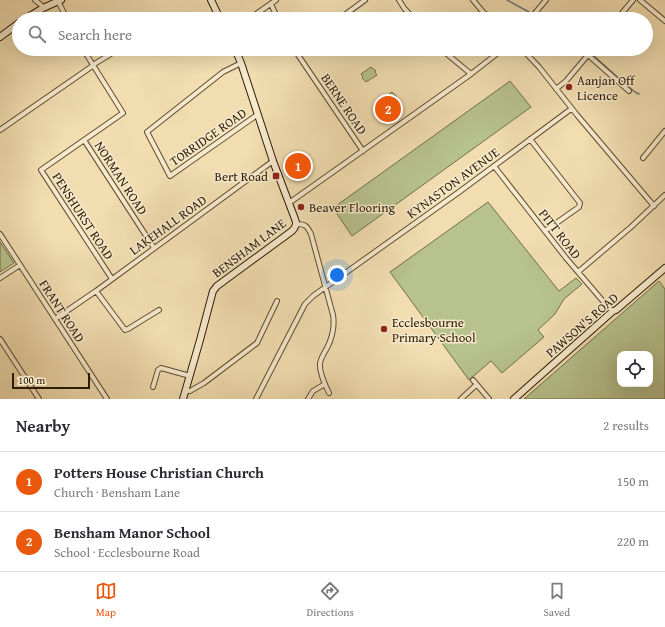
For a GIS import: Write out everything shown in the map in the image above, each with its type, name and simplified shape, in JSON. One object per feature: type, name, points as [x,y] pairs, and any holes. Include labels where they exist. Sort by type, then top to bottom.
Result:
[{"type":"street","points":[[35,0],[43,8]]},
{"type":"street","points":[[36,12],[60,0],[64,12]]},
{"type":"street","points":[[211,0],[217,12]]},
{"type":"street","points":[[259,12],[276,0]]},
{"type":"street","points":[[349,12],[365,0]]},
{"type":"street","points":[[399,0],[408,12]]},
{"type":"street","points":[[474,0],[483,12]]},
{"type":"street","points":[[536,12],[546,0]]},
{"type":"street","points":[[623,12],[633,0]]},
{"type":"street","points":[[640,0],[665,21]]},
{"type":"street","points":[[271,4],[275,12]]},
{"type":"street","points":[[0,37],[12,28]]},
{"type":"street","name":"PENSHURST ROAD","points":[[88,56],[123,113],[40,170],[112,279]]},
{"type":"street","points":[[0,130],[107,56]]},
{"type":"street","name":"BENSHAM LANE","points":[[183,399],[213,291],[217,286],[292,231],[296,224],[296,220],[273,161],[238,56]]},
{"type":"street","name":"BERNE ROAD","points":[[300,56],[363,151]]},
{"type":"street","points":[[449,56],[471,74]]},
{"type":"street","points":[[290,203],[471,74],[493,56]]},
{"type":"street","points":[[529,56],[539,67],[571,109],[654,206]]},
{"type":"street","points":[[556,89],[566,81],[587,56]]},
{"type":"street","points":[[589,56],[629,91]]},
{"type":"street","name":"TORRIDGE ROAD","points":[[241,63],[223,72],[147,132],[170,176],[257,115]]},
{"type":"street","name":"KYNASTON AVENUE","points":[[256,399],[305,304],[313,296],[409,228],[571,109]]},
{"type":"street","points":[[643,158],[665,131]]},
{"type":"street","points":[[530,139],[580,203],[579,207],[545,231]]},
{"type":"street","name":"NORMAN ROAD","points":[[84,140],[154,248]]},
{"type":"street","name":"LAKEHALL ROAD","points":[[55,319],[96,291],[273,161]]},
{"type":"street","name":"PITT ROAD","points":[[494,166],[578,272],[613,311]]},
{"type":"street","points":[[578,272],[665,195]]},
{"type":"street","points":[[296,224],[305,225],[311,234],[333,315],[334,324],[331,339],[320,363],[325,384],[329,393]]},
{"type":"street","name":"FRANT ROAD","points":[[0,234],[107,399]]},
{"type":"street","points":[[0,278],[20,265]]},
{"type":"street","name":"PAWSON'S ROAD","points":[[514,399],[596,328],[613,311],[665,268]]},
{"type":"street","points":[[96,291],[125,330],[159,310]]},
{"type":"street","points":[[185,391],[190,391],[204,383],[257,343],[277,302]]},
{"type":"street","points":[[0,339],[39,399]]},
{"type":"street","points":[[152,387],[158,370],[161,368],[190,376]]},
{"type":"street","points":[[473,380],[489,399]]},
{"type":"street","points":[[308,399],[313,391],[325,384]]},
{"type":"street","points":[[460,399],[476,385]]},
{"type":"green space","points":[[371,67],[376,71],[375,72],[377,75],[366,82],[362,78],[363,77],[361,74]]},
{"type":"green space","points":[[510,81],[531,107],[352,236],[333,208]]},
{"type":"green space","points":[[392,92],[399,101],[380,114],[374,105]]},
{"type":"green space","points":[[488,202],[559,291],[576,278],[582,284],[564,299],[555,314],[538,330],[544,337],[502,373],[491,361],[469,380],[390,272]]},
{"type":"green space","points":[[0,242],[14,263],[0,272]]},
{"type":"green space","points":[[659,281],[665,289],[665,399],[524,399]]},
{"type":"waterway","points":[[507,0],[529,12]]},
{"type":"waterway","points":[[594,56],[624,83],[639,94]]},
{"type":"place","name":"Aanjan Off Licence","points":[[569,87]]},
{"type":"place","name":"Bensham Manor School","points":[[388,109]]},
{"type":"place","name":"Potters House Christian Church","points":[[298,166]]},
{"type":"place","name":"Bert Road","points":[[276,176]]},
{"type":"place","name":"Beaver Flooring","points":[[301,207]]},
{"type":"place","name":"Ecclesbourne Primary School","points":[[384,329]]}]
